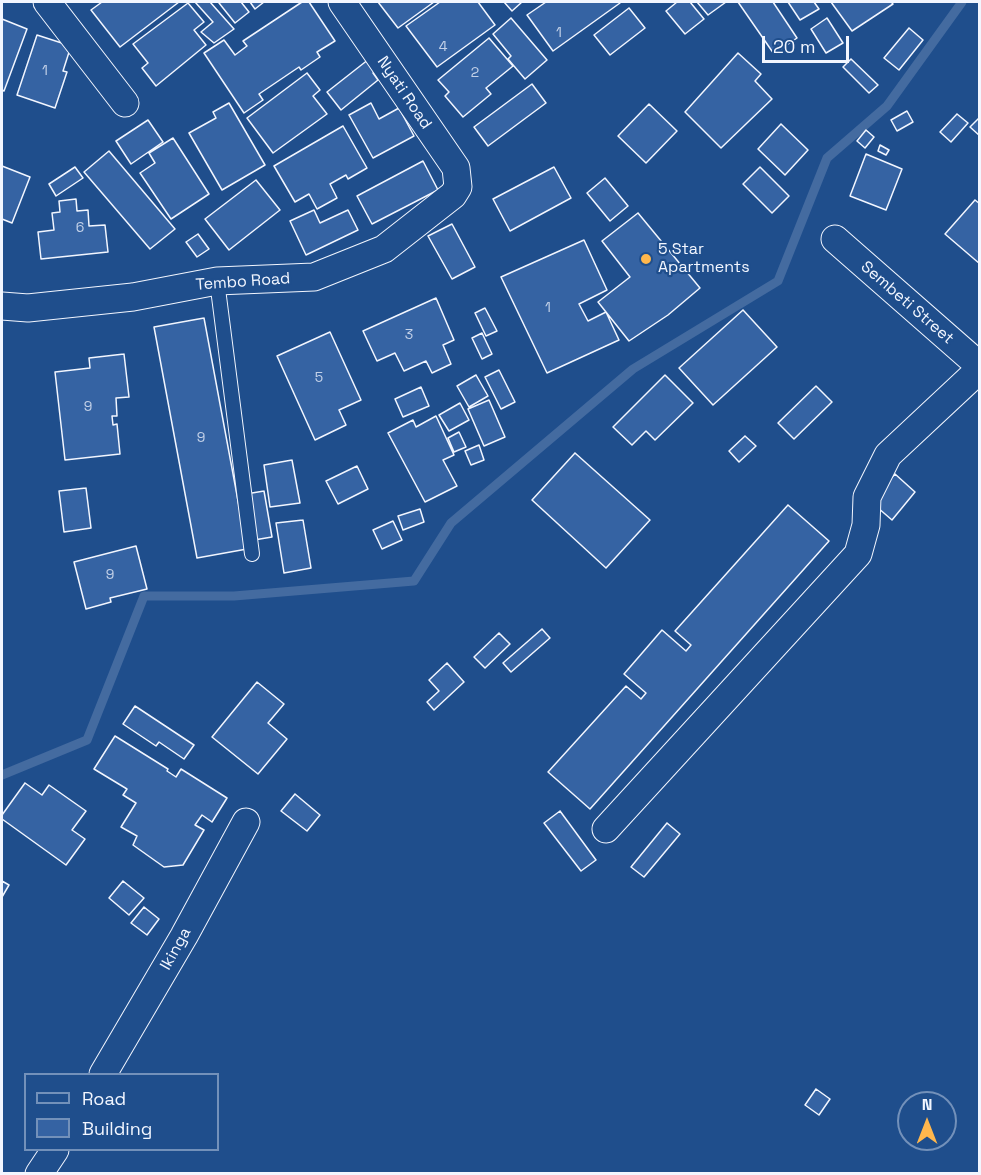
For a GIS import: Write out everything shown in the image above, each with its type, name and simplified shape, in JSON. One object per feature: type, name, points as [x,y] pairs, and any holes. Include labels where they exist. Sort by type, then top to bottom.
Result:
[{"type":"street","points":[[47,2],[125,103]]},
{"type":"street","name":"Nyati Road","points":[[342,2],[456,168],[458,187]]},
{"type":"street","name":"Tembo Road","points":[[2,306],[28,308],[134,297],[217,281],[314,277],[384,249],[444,203],[458,187]]},
{"type":"street","name":"Sembeti Street","points":[[835,239],[980,368]]},
{"type":"street","points":[[606,829],[858,554],[866,525],[867,497],[888,455],[980,368]]},
{"type":"street","name":"Ikinga","points":[[104,1073],[184,936],[246,822]]},
{"type":"street","points":[[39,1173],[54,1151]]},
{"type":"lane","points":[[217,281],[252,554]]},
{"type":"building","points":[[102,2],[179,2],[120,47],[91,10]]},
{"type":"building","points":[[195,2],[210,2],[234,29],[214,43],[201,32],[213,22]]},
{"type":"building","points":[[241,2],[249,12],[235,23],[219,3]]},
{"type":"building","points":[[250,2],[264,2],[255,9]]},
{"type":"building","points":[[302,2],[309,2],[335,41],[317,52],[320,57],[301,70],[299,67],[259,94],[263,100],[244,113],[204,53],[224,40],[235,55],[247,46],[243,41]]},
{"type":"building","points":[[378,2],[434,2],[398,28]]},
{"type":"building","points":[[440,2],[478,2],[495,25],[437,67],[406,26]]},
{"type":"building","points":[[504,2],[522,2],[512,11]]},
{"type":"building","points":[[546,2],[620,3],[553,51],[527,15]]},
{"type":"building","points":[[677,2],[690,2],[704,19],[685,34],[666,11]]},
{"type":"building","points":[[697,2],[726,2],[708,15]]},
{"type":"building","points":[[738,2],[773,2],[797,38],[774,54]]},
{"type":"building","points":[[788,2],[814,2],[819,9],[800,20]]},
{"type":"building","points":[[831,2],[891,2],[893,4],[852,31]]},
{"type":"building","points":[[188,3],[204,22],[194,30],[206,45],[156,86],[142,68],[148,63],[133,44]]},
{"type":"building","points":[[629,8],[645,28],[610,55],[594,35]]},
{"type":"building","points":[[511,18],[547,60],[525,79],[508,59],[511,56],[493,34]]},
{"type":"building","points":[[827,18],[843,43],[826,53],[811,29]]},
{"type":"building","points":[[2,19],[27,29],[4,91],[2,90]]},
{"type":"building","points":[[909,28],[923,40],[899,70],[884,58]]},
{"type":"building","points":[[37,35],[71,46],[63,71],[67,72],[55,108],[17,95]]},
{"type":"building","points":[[489,38],[513,66],[486,88],[491,94],[463,117],[445,96],[449,92],[438,80]]},
{"type":"building","points":[[738,53],[761,74],[755,81],[772,99],[721,148],[685,112]]},
{"type":"building","points":[[369,59],[377,69],[373,73],[378,80],[341,110],[327,92]]},
{"type":"building","points":[[851,59],[878,85],[869,93],[843,67]]},
{"type":"building","points":[[307,73],[320,90],[313,96],[327,114],[273,153],[247,118]]},
{"type":"building","points":[[532,84],[546,103],[488,146],[474,127]]},
{"type":"building","points":[[229,103],[265,165],[222,190],[189,133],[216,118],[213,112]]},
{"type":"building","points":[[371,103],[379,119],[399,108],[414,136],[373,158],[349,115]]},
{"type":"building","points":[[649,104],[677,131],[646,163],[618,136]]},
{"type":"building","points":[[907,111],[913,122],[897,131],[891,120]]},
{"type":"building","points":[[957,114],[968,123],[951,142],[940,132]]},
{"type":"building","points":[[980,117],[980,136],[970,127]]},
{"type":"building","points":[[148,120],[163,142],[131,164],[116,141]]},
{"type":"building","points":[[781,124],[808,150],[785,175],[758,149]]},
{"type":"building","points":[[343,126],[367,168],[348,179],[346,175],[330,184],[337,198],[317,209],[309,194],[295,202],[274,166]]},
{"type":"building","points":[[866,130],[874,137],[865,148],[857,141]]},
{"type":"building","points":[[173,138],[209,194],[171,219],[140,173],[155,163],[149,153]]},
{"type":"building","points":[[880,145],[889,150],[886,155],[878,151]]},
{"type":"building","points":[[109,151],[175,229],[150,249],[84,172]]},
{"type":"building","points":[[866,154],[902,169],[886,210],[850,196]]},
{"type":"building","points":[[423,161],[438,190],[372,224],[357,196]]},
{"type":"building","points":[[2,166],[30,177],[12,223],[2,219]]},
{"type":"building","points":[[75,167],[83,178],[56,196],[49,184]]},
{"type":"building","points":[[554,167],[571,198],[510,231],[493,199]]},
{"type":"building","points":[[760,167],[789,196],[772,213],[743,184]]},
{"type":"building","points":[[605,178],[628,206],[610,221],[587,193]]},
{"type":"building","points":[[256,180],[280,210],[229,250],[205,219]]},
{"type":"building","points":[[76,199],[77,211],[88,210],[89,226],[105,225],[108,252],[41,259],[38,232],[54,230],[52,213],[60,212],[59,201]]},
{"type":"building","points":[[975,200],[980,204],[980,264],[945,234]]},
{"type":"building","points":[[314,210],[320,223],[348,210],[358,230],[306,255],[290,221]]},
{"type":"building","name":"5 Star Apartments","points":[[638,213],[700,288],[668,315],[629,341],[598,302],[630,277],[602,241]]},
{"type":"building","points":[[452,224],[475,267],[452,279],[428,236]]},
{"type":"building","points":[[198,234],[209,249],[197,257],[186,242]]},
{"type":"building","points":[[584,240],[607,290],[579,304],[588,321],[606,312],[619,340],[547,373],[501,277]]},
{"type":"building","points":[[436,298],[454,340],[443,345],[451,364],[432,373],[426,361],[404,371],[395,353],[377,361],[363,331]]},
{"type":"building","points":[[485,308],[497,331],[486,336],[475,313]]},
{"type":"building","points":[[743,310],[777,347],[713,405],[679,368]]},
{"type":"building","points":[[204,318],[247,549],[197,558],[154,327]]},
{"type":"building","points":[[330,332],[361,400],[339,410],[346,425],[315,440],[277,356]]},
{"type":"building","points":[[482,333],[492,354],[482,359],[472,338]]},
{"type":"building","points":[[124,354],[129,397],[116,398],[117,416],[112,416],[113,425],[117,424],[120,454],[65,460],[55,372],[90,368],[89,358]]},
{"type":"building","points":[[499,370],[515,402],[501,409],[485,377]]},
{"type":"building","points":[[476,375],[488,396],[469,407],[457,386]]},
{"type":"building","points":[[665,375],[693,403],[655,440],[646,431],[632,445],[613,427]]},
{"type":"building","points":[[816,386],[832,402],[794,439],[778,423]]},
{"type":"building","points":[[421,387],[429,406],[403,417],[395,399]]},
{"type":"building","points":[[489,400],[505,437],[484,446],[468,409]]},
{"type":"building","points":[[460,403],[469,420],[449,431],[439,415]]},
{"type":"building","points":[[436,416],[454,455],[443,460],[457,486],[425,502],[388,433],[413,420],[416,427]]},
{"type":"building","points":[[459,432],[466,447],[454,452],[448,438]]},
{"type":"building","points":[[745,436],[756,446],[739,462],[729,451]]},
{"type":"building","points":[[479,445],[484,460],[471,465],[465,451]]},
{"type":"building","points":[[575,453],[650,520],[606,568],[532,500]]},
{"type":"building","points":[[292,460],[300,503],[270,507],[264,465]]},
{"type":"building","points":[[357,466],[368,489],[338,504],[326,481]]},
{"type":"building","points":[[895,474],[915,492],[892,520],[870,501]]},
{"type":"building","points":[[86,488],[91,528],[64,532],[59,491]]},
{"type":"building","points":[[264,491],[272,537],[254,540],[246,494]]},
{"type":"building","points":[[788,505],[829,541],[590,809],[548,772],[626,686],[641,699],[646,693],[624,674],[662,630],[686,651],[691,645],[675,631]]},
{"type":"building","points":[[420,509],[424,522],[403,530],[398,516]]},
{"type":"building","points":[[303,520],[311,568],[284,573],[276,523]]},
{"type":"building","points":[[393,521],[402,540],[382,549],[373,530]]},
{"type":"building","points":[[136,546],[147,589],[110,598],[111,602],[86,609],[74,562]]},
{"type":"building","points":[[542,629],[550,638],[511,672],[503,663]]},
{"type":"building","points":[[499,633],[510,644],[485,668],[474,657]]},
{"type":"building","points":[[447,663],[464,682],[434,710],[427,702],[439,691],[429,680]]},
{"type":"building","points":[[257,682],[284,704],[268,723],[287,739],[258,774],[212,737]]},
{"type":"building","points":[[135,706],[194,745],[184,759],[159,742],[156,746],[123,724]]},
{"type":"building","points":[[115,736],[168,769],[167,771],[176,777],[181,769],[227,798],[212,822],[202,815],[195,825],[204,830],[183,865],[164,867],[133,845],[137,836],[121,827],[136,803],[123,795],[127,789],[94,769]]},
{"type":"building","points":[[25,783],[42,795],[49,785],[86,811],[72,830],[85,839],[66,865],[2,819],[2,815]]},
{"type":"building","points":[[295,794],[320,815],[307,831],[281,811]]},
{"type":"building","points":[[560,811],[596,860],[581,871],[544,823]]},
{"type":"building","points":[[667,823],[680,834],[644,877],[631,867]]},
{"type":"building","points":[[2,881],[9,885],[2,897]]},
{"type":"building","points":[[123,881],[144,898],[129,915],[109,898]]},
{"type":"building","points":[[144,907],[159,919],[147,935],[131,923]]},
{"type":"building","points":[[816,1089],[830,1099],[819,1115],[805,1105]]},
{"type":"waterway","points":[[2,775],[87,740],[144,596],[234,596],[414,581],[451,523],[633,369],[778,281],[827,158],[887,106],[962,2]]},
{"type":"place","name":"5 Star Apartments","points":[[646,259]]}]
